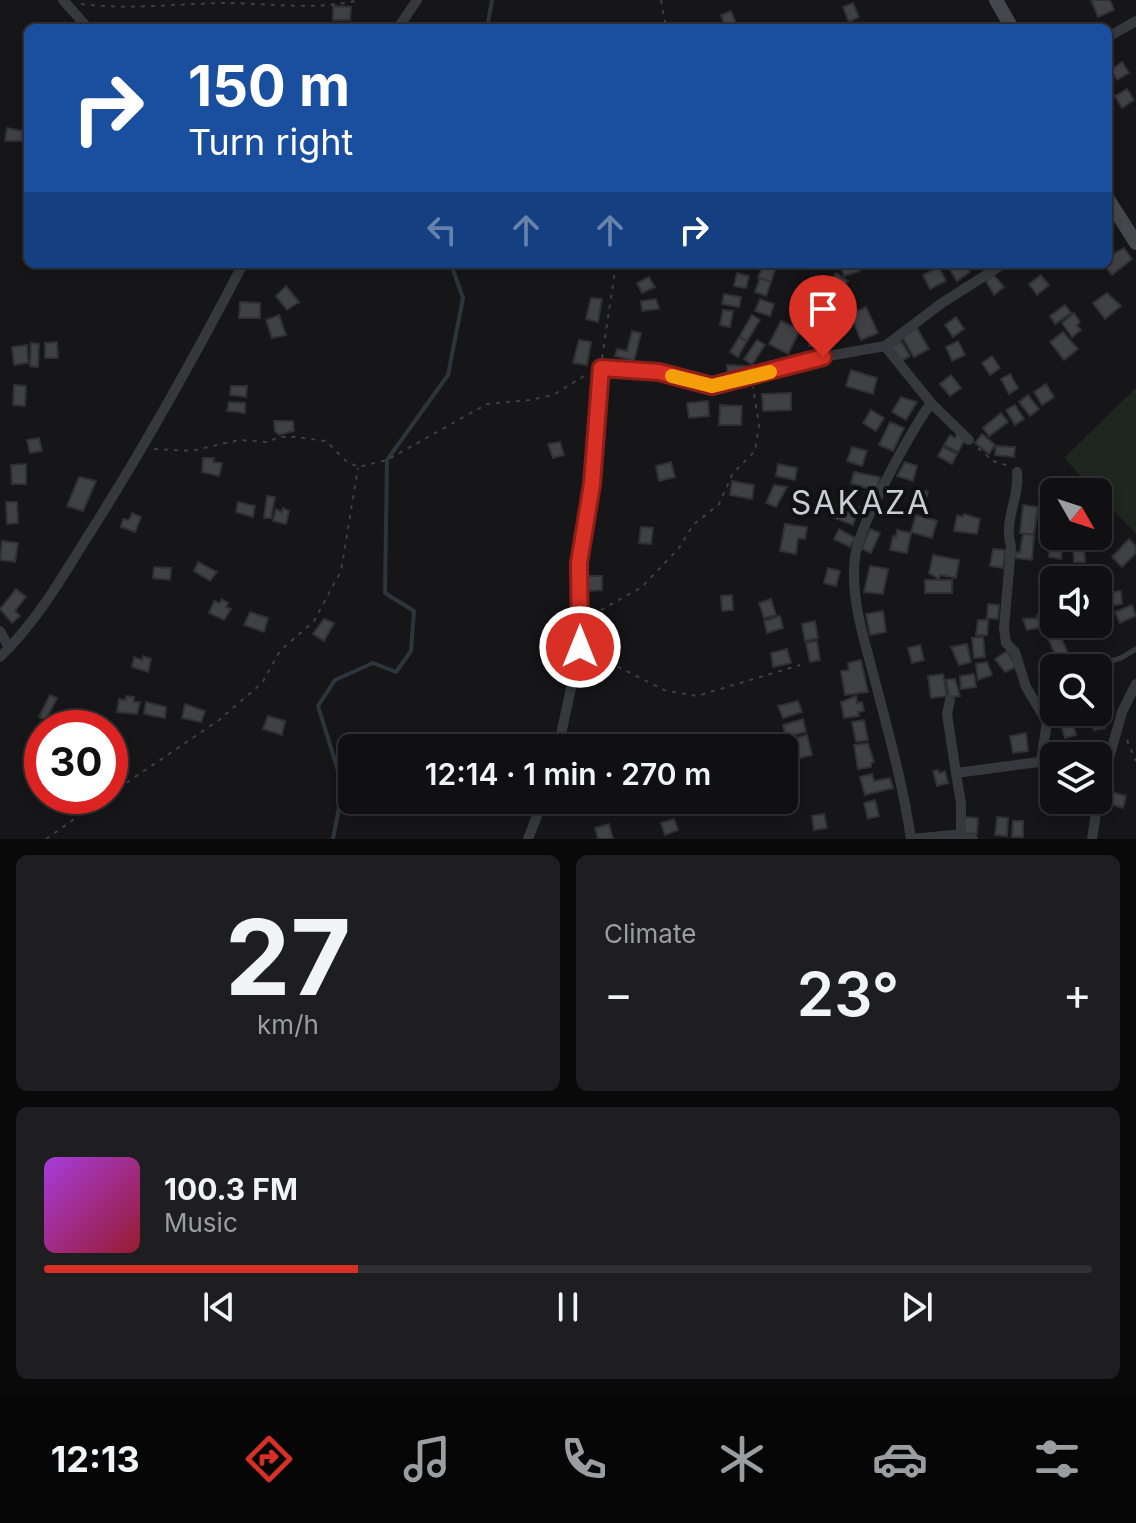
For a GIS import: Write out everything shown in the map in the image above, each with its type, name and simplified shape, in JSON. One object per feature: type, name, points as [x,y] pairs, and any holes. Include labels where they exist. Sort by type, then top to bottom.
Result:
[{"type":"street","points":[[401,24],[417,0]]},
{"type":"street","points":[[996,0],[1010,24]]},
{"type":"street","points":[[66,2],[85,24]]},
{"type":"street","points":[[1112,35],[1136,21]]},
{"type":"street","points":[[1112,205],[1136,243]]},
{"type":"street","points":[[0,657],[30,626],[55,589],[173,398],[241,268]]},
{"type":"street","points":[[561,734],[580,647],[579,563],[592,484],[601,368],[659,372],[712,386],[823,357],[885,346],[942,303],[997,268]]},
{"type":"street","points":[[885,346],[931,403],[969,440]]},
{"type":"street","points":[[931,403],[906,442],[859,541],[855,585],[861,631],[904,790],[911,839],[973,839]]},
{"type":"street","points":[[1017,472],[1017,494],[1007,535],[1011,546],[1004,628],[1006,643],[1015,652],[1026,687],[1047,722],[1044,742]]},
{"type":"street","points":[[0,631],[9,648]]},
{"type":"street","points":[[1111,742],[1136,684]]},
{"type":"street","points":[[950,700],[947,714],[961,803],[961,837]]},
{"type":"street","points":[[956,773],[1040,761]]},
{"type":"street","points":[[528,839],[538,814]]},
{"type":"street","points":[[1092,839],[1096,814]]},
{"type":"lane","points":[[1112,661],[1136,649]]},
{"type":"path","points":[[66,2],[118,8],[224,3],[302,5],[357,0]]},
{"type":"path","points":[[661,0],[665,24]]},
{"type":"path","points":[[141,449],[191,451],[239,440],[268,442],[279,437],[295,437],[326,441],[346,461],[358,467],[387,460],[487,404],[553,395],[601,368],[615,268]]},
{"type":"path","points":[[581,622],[642,587],[679,548],[693,525],[719,504],[733,473],[755,451],[759,425],[751,377]]},
{"type":"path","points":[[969,440],[993,461],[1017,472]]},
{"type":"path","points":[[128,782],[230,711],[262,683],[280,651],[314,621],[341,571],[358,467]]},
{"type":"path","points":[[580,647],[664,690],[697,696],[800,665]]},
{"type":"path","points":[[1120,722],[1136,761]]},
{"type":"path","points":[[46,839],[82,814]]},
{"type":"shaded area","points":[[1136,388],[1136,534],[1112,509],[1112,478],[1083,478],[1064,458]]},
{"type":"building","points":[[1091,0],[1110,0],[1114,10],[1098,17]]},
{"type":"building","points":[[853,3],[859,17],[849,22],[843,7]]},
{"type":"building","points":[[333,6],[351,7],[350,20],[333,20]]},
{"type":"building","points":[[731,11],[736,24],[724,24],[721,15]]},
{"type":"building","points":[[1122,62],[1129,73],[1117,80],[1112,69]]},
{"type":"building","points":[[1127,89],[1134,100],[1122,108],[1115,96]]},
{"type":"building","points":[[7,128],[23,131],[22,141],[5,141]]},
{"type":"building","points":[[1124,248],[1132,259],[1112,275],[1106,268],[1112,268],[1112,255]]},
{"type":"building","points":[[762,268],[776,268],[771,282],[758,278]]},
{"type":"building","points":[[841,268],[859,268],[860,271],[844,276]]},
{"type":"building","points":[[940,268],[946,281],[930,289],[923,275]]},
{"type":"building","points":[[949,268],[968,268],[970,272],[957,281]]},
{"type":"building","points":[[737,273],[749,276],[746,288],[734,286]]},
{"type":"building","points":[[836,273],[848,281],[840,293],[827,285]]},
{"type":"building","points":[[994,275],[1004,287],[994,295],[986,281]]},
{"type":"building","points":[[1041,275],[1049,285],[1037,295],[1029,284]]},
{"type":"building","points":[[649,277],[655,287],[642,293],[637,283]]},
{"type":"building","points":[[760,278],[771,282],[766,296],[755,292]]},
{"type":"building","points":[[813,285],[825,292],[816,307],[804,299]]},
{"type":"building","points":[[286,286],[299,302],[287,310],[276,296]]},
{"type":"building","points":[[1107,293],[1121,306],[1105,319],[1093,303]]},
{"type":"building","points":[[724,294],[741,297],[739,307],[722,304]]},
{"type":"building","points":[[591,298],[602,299],[598,322],[586,319]]},
{"type":"building","points":[[656,299],[659,309],[642,311],[641,301]]},
{"type":"building","points":[[760,299],[774,304],[770,316],[755,311]]},
{"type":"building","points":[[240,302],[260,303],[260,318],[239,318]]},
{"type":"building","points":[[799,303],[811,309],[804,323],[792,318]]},
{"type":"building","points":[[1065,305],[1071,313],[1055,324],[1050,316]]},
{"type":"building","points":[[866,307],[878,333],[861,340],[850,314]]},
{"type":"building","points":[[723,310],[733,311],[730,327],[720,325]]},
{"type":"building","points":[[1074,313],[1081,330],[1072,337],[1062,323]]},
{"type":"building","points":[[279,315],[286,335],[272,338],[266,320]]},
{"type":"building","points":[[752,315],[760,320],[747,341],[739,337]]},
{"type":"building","points":[[956,317],[964,329],[953,337],[945,325]]},
{"type":"building","points":[[781,321],[800,330],[788,354],[769,344]]},
{"type":"building","points":[[811,324],[827,325],[826,347],[809,346]]},
{"type":"building","points":[[917,328],[929,349],[914,357],[902,337]]},
{"type":"building","points":[[632,331],[641,333],[634,361],[615,356],[617,349],[627,351]]},
{"type":"building","points":[[1063,332],[1078,349],[1064,360],[1050,342]]},
{"type":"building","points":[[739,337],[747,341],[738,357],[730,352]]},
{"type":"building","points":[[579,340],[591,342],[587,365],[573,363]]},
{"type":"building","points":[[757,340],[765,345],[752,365],[744,359]]},
{"type":"building","points":[[901,341],[910,356],[899,362],[890,347]]},
{"type":"building","points":[[958,341],[965,355],[952,361],[946,347]]},
{"type":"building","points":[[57,342],[58,358],[45,358],[45,343]]},
{"type":"building","points":[[31,343],[39,344],[38,367],[30,366]]},
{"type":"building","points":[[27,345],[28,363],[14,365],[12,347]]},
{"type":"building","points":[[992,356],[1000,368],[990,375],[982,363]]},
{"type":"building","points":[[727,365],[748,366],[748,375],[727,374]]},
{"type":"building","points":[[851,370],[877,378],[873,394],[846,386]]},
{"type":"building","points":[[1010,374],[1018,388],[1009,394],[1001,379]]},
{"type":"building","points":[[951,375],[961,388],[950,396],[940,384]]},
{"type":"building","points":[[1046,384],[1054,397],[1042,405],[1034,392]]},
{"type":"building","points":[[14,385],[26,386],[25,406],[13,405]]},
{"type":"building","points":[[231,386],[247,386],[246,397],[230,395]]},
{"type":"building","points":[[791,393],[791,410],[763,411],[762,394]]},
{"type":"building","points":[[1028,395],[1039,409],[1030,416],[1019,402]]},
{"type":"building","points":[[901,397],[917,402],[906,420],[892,412]]},
{"type":"building","points":[[708,401],[709,416],[689,418],[687,403]]},
{"type":"building","points":[[229,402],[245,403],[245,413],[227,411]]},
{"type":"building","points":[[720,405],[742,406],[741,425],[719,425]]},
{"type":"building","points":[[1015,405],[1024,419],[1015,425],[1006,410]]},
{"type":"building","points":[[871,410],[884,418],[876,431],[863,423]]},
{"type":"building","points":[[1001,413],[1008,422],[989,436],[983,428]]},
{"type":"building","points":[[274,421],[293,421],[294,431],[279,435],[275,431]]},
{"type":"building","points":[[890,422],[904,428],[893,451],[879,445]]},
{"type":"building","points":[[957,434],[965,439],[958,452],[944,445],[950,435],[955,438]]},
{"type":"building","points":[[982,434],[995,445],[989,454],[975,443]]},
{"type":"building","points":[[39,438],[42,451],[30,453],[27,440]]},
{"type":"building","points":[[560,442],[564,455],[553,458],[548,444]]},
{"type":"building","points":[[996,446],[1015,447],[1014,457],[995,455]]},
{"type":"building","points":[[852,447],[867,451],[862,466],[847,461]]},
{"type":"building","points":[[943,447],[957,454],[952,464],[938,456]]},
{"type":"building","points":[[203,458],[214,458],[213,462],[222,463],[219,476],[202,472]]},
{"type":"building","points":[[671,462],[675,477],[659,481],[656,466]]},
{"type":"building","points":[[905,462],[917,466],[913,481],[897,476]]},
{"type":"building","points":[[26,464],[26,484],[12,484],[11,465]]},
{"type":"building","points":[[778,464],[797,468],[795,480],[776,476]]},
{"type":"building","points":[[854,472],[880,477],[876,491],[851,483]]},
{"type":"building","points":[[79,477],[96,481],[83,511],[67,506]]},
{"type":"building","points":[[732,481],[754,485],[752,499],[730,495]]},
{"type":"building","points":[[774,485],[787,487],[776,507],[766,503]]},
{"type":"building","points":[[918,489],[928,492],[923,509],[913,507]]},
{"type":"building","points":[[267,496],[275,497],[271,518],[264,518]]},
{"type":"building","points":[[6,502],[17,502],[18,523],[7,524]]},
{"type":"building","points":[[238,502],[255,506],[253,517],[236,512]]},
{"type":"building","points":[[837,503],[859,507],[853,525],[832,517]]},
{"type":"building","points":[[1023,505],[1038,507],[1034,535],[1020,533]]},
{"type":"building","points":[[283,508],[289,511],[286,524],[273,521],[276,509],[282,512]]},
{"type":"building","points":[[132,513],[141,517],[135,532],[121,527],[123,519],[129,520]]},
{"type":"building","points":[[964,514],[980,519],[977,534],[954,531],[957,515],[963,517]]},
{"type":"building","points":[[916,515],[937,521],[932,538],[911,532]]},
{"type":"building","points":[[785,524],[807,527],[805,539],[798,538],[796,554],[780,551]]},
{"type":"building","points":[[641,527],[653,528],[651,544],[639,543]]},
{"type":"building","points":[[839,529],[855,538],[850,547],[834,539]]},
{"type":"building","points":[[870,529],[880,533],[871,553],[862,549]]},
{"type":"building","points":[[897,530],[911,533],[907,553],[890,550]]},
{"type":"building","points":[[1023,534],[1034,535],[1032,560],[1015,558],[1016,552],[1020,553]]},
{"type":"building","points":[[1129,539],[1136,546],[1136,553],[1122,567],[1112,557]]},
{"type":"building","points":[[2,541],[18,543],[15,562],[0,560]]},
{"type":"building","points":[[993,549],[1005,550],[1003,568],[990,566]]},
{"type":"building","points":[[1050,550],[1062,550],[1061,559],[1049,557]]},
{"type":"building","points":[[1073,550],[1084,550],[1085,562],[1074,562]]},
{"type":"building","points":[[933,555],[959,560],[956,578],[940,575],[939,579],[929,573]]},
{"type":"building","points":[[198,562],[217,572],[210,581],[194,571]]},
{"type":"building","points":[[870,566],[888,569],[883,594],[864,592]]},
{"type":"building","points":[[154,567],[171,568],[170,580],[153,578]]},
{"type":"building","points":[[828,568],[840,571],[836,586],[824,583]]},
{"type":"building","points":[[588,576],[602,576],[602,590],[588,591]]},
{"type":"building","points":[[925,580],[952,580],[952,593],[925,593]]},
{"type":"building","points":[[16,589],[26,597],[15,611],[20,616],[12,623],[0,609]]},
{"type":"building","points":[[1121,591],[1122,604],[1112,605],[1112,592]]},
{"type":"building","points":[[732,595],[733,610],[722,611],[721,596]]},
{"type":"building","points":[[222,599],[231,609],[224,620],[209,613],[214,601],[220,603]]},
{"type":"building","points":[[771,599],[776,615],[764,618],[759,603]]},
{"type":"building","points":[[988,604],[999,605],[998,619],[987,618]]},
{"type":"building","points":[[1132,605],[1136,616],[1120,623],[1115,612]]},
{"type":"building","points":[[883,611],[886,632],[870,635],[866,614]]},
{"type":"building","points":[[250,612],[268,618],[264,632],[244,625]]},
{"type":"building","points":[[1040,614],[1040,627],[1027,630],[1023,619],[1038,618]]},
{"type":"building","points":[[780,616],[783,628],[767,633],[764,621]]},
{"type":"building","points":[[324,619],[334,623],[324,641],[313,634]]},
{"type":"building","points":[[978,620],[988,620],[987,635],[976,635]]},
{"type":"building","points":[[815,621],[818,638],[805,641],[802,624]]},
{"type":"building","points":[[983,637],[985,657],[974,658],[972,638]]},
{"type":"building","points":[[1048,638],[1061,638],[1068,653],[1055,654]]},
{"type":"building","points":[[817,641],[820,660],[810,662],[806,643]]},
{"type":"building","points":[[967,644],[971,662],[959,665],[951,647]]},
{"type":"building","points":[[920,645],[924,660],[912,663],[908,648]]},
{"type":"building","points":[[787,649],[791,663],[773,667],[771,653]]},
{"type":"building","points":[[1007,651],[1016,667],[1005,672],[995,659]]},
{"type":"building","points":[[143,656],[151,659],[148,672],[132,667],[134,657],[142,660]]},
{"type":"building","points":[[861,660],[868,692],[845,695],[841,671],[849,670],[848,663]]},
{"type":"building","points":[[987,662],[992,675],[978,680],[976,664]]},
{"type":"building","points":[[943,674],[947,696],[931,698],[928,676]]},
{"type":"building","points":[[974,674],[976,687],[961,689],[960,676]]},
{"type":"building","points":[[955,679],[960,696],[949,697],[946,680]]},
{"type":"building","points":[[50,695],[57,698],[51,710],[42,710]]},
{"type":"building","points":[[126,696],[134,697],[134,702],[140,702],[137,714],[117,710],[119,699],[126,700]]},
{"type":"building","points":[[856,696],[857,703],[862,702],[864,711],[858,712],[859,716],[844,718],[841,702]]},
{"type":"building","points":[[798,701],[802,712],[783,718],[778,706]]},
{"type":"building","points":[[146,702],[166,707],[165,718],[144,714]]},
{"type":"building","points":[[185,704],[205,711],[201,722],[182,718]]},
{"type":"building","points":[[268,716],[285,721],[282,735],[263,729]]},
{"type":"building","points":[[803,719],[806,732],[785,734],[783,725]]},
{"type":"building","points":[[864,720],[868,740],[856,742],[852,722]]},
{"type":"building","points":[[1061,726],[1073,726],[1076,735],[1065,738]]},
{"type":"building","points":[[1026,733],[1028,751],[1013,753],[1010,736]]},
{"type":"building","points":[[807,735],[812,755],[798,759],[798,737]]},
{"type":"building","points":[[868,743],[874,762],[871,767],[858,769],[854,745]]},
{"type":"building","points":[[938,770],[939,773],[945,771],[948,783],[937,786],[933,771]]},
{"type":"building","points":[[872,774],[874,781],[890,778],[893,788],[865,795],[860,777]]},
{"type":"building","points":[[1112,792],[1126,796],[1123,808],[1112,805]]},
{"type":"building","points":[[875,800],[879,816],[868,819],[864,803]]},
{"type":"building","points":[[824,814],[827,828],[814,830],[812,816]]},
{"type":"building","points":[[963,817],[978,818],[977,834],[962,833]]},
{"type":"building","points":[[997,817],[1008,818],[1007,836],[995,835]]},
{"type":"building","points":[[674,819],[678,830],[665,835],[661,823]]},
{"type":"building","points":[[1013,821],[1023,821],[1023,837],[1012,837]]},
{"type":"building","points":[[609,824],[613,839],[598,839],[595,828]]},
{"type":"waterway","points":[[488,24],[492,0]]},
{"type":"waterway","points":[[333,839],[343,787],[318,706],[335,680],[373,663],[396,672],[411,651],[414,611],[385,593],[387,460],[448,375],[463,298],[452,268]]},
{"type":"slow traffic","points":[[672,376],[720,386],[770,372]]},
{"type":"district","name":"SAKAZA","points":[[861,503]]},
{"type":"route","points":[[580,647],[579,563],[592,484],[601,368],[659,372],[720,386],[823,357]]}]
